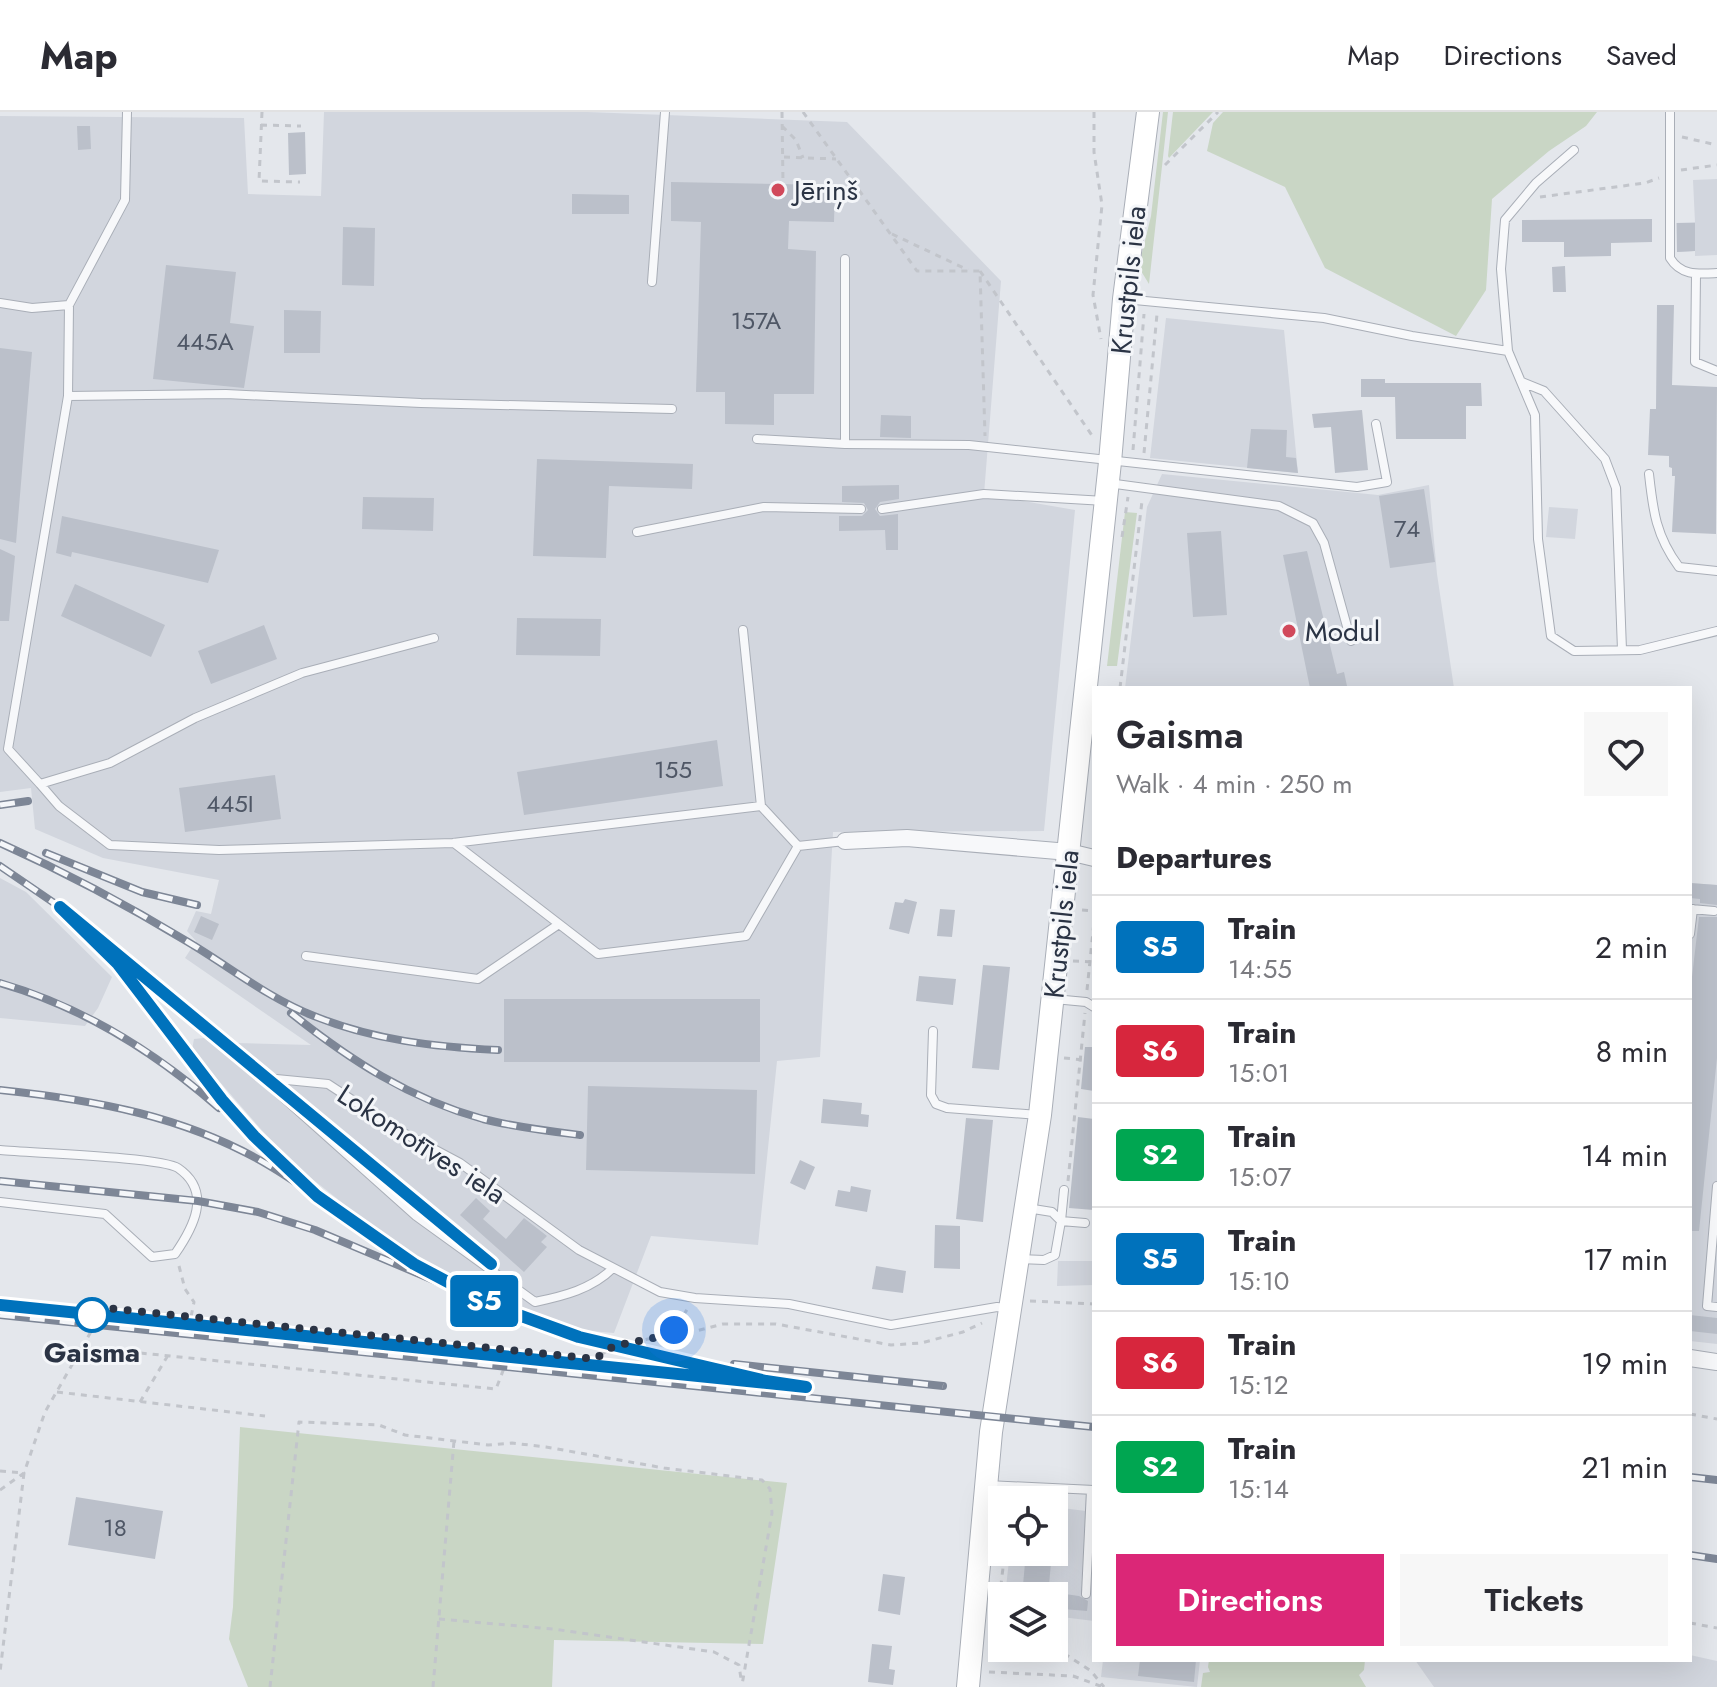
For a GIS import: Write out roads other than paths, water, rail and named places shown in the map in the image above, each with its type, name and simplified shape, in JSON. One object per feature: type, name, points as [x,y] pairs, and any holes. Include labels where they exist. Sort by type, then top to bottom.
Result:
[{"type":"street","name":"Krustpils iela","points":[[969,1679],[994,1400],[1018,1304],[1019,1259],[1040,1115],[1108,482],[1124,299],[1148,112]]},
{"type":"street","points":[[845,841],[907,838],[1069,852],[1092,858]]},
{"type":"street","points":[[1692,1358],[1717,1362]]},
{"type":"lane","points":[[127,112],[125,200],[69,305],[68,396],[8,749],[59,806],[110,845],[219,850],[453,843],[761,806]]},
{"type":"lane","points":[[652,282],[665,112]]},
{"type":"lane","points":[[1670,112],[1670,258],[1678,269],[1696,274],[1717,273]]},
{"type":"lane","points":[[1574,150],[1536,183],[1505,220],[1501,269],[1508,351],[1535,415],[1538,539],[1551,636],[1574,651],[1640,650],[1717,631]]},
{"type":"lane","points":[[845,259],[845,444]]},
{"type":"lane","points":[[1696,274],[1695,362],[1717,371]]},
{"type":"lane","points":[[1124,299],[1324,318],[1508,351]]},
{"type":"lane","points":[[0,303],[32,308],[69,305]]},
{"type":"lane","points":[[1522,382],[1544,391],[1605,459],[1616,488],[1622,650]]},
{"type":"lane","points":[[68,396],[226,394],[421,403],[672,409]]},
{"type":"lane","points":[[882,509],[984,494],[1108,482],[1357,487],[1387,482],[1376,424]]},
{"type":"lane","points":[[757,439],[985,447],[1108,482],[1279,506],[1313,523],[1324,543],[1351,641]]},
{"type":"lane","points":[[1649,474],[1655,520],[1665,548],[1679,567],[1717,571]]},
{"type":"lane","points":[[637,532],[764,507],[861,509]]},
{"type":"lane","points":[[743,630],[761,806],[798,846]]},
{"type":"lane","points":[[40,784],[110,763],[195,718],[302,673],[434,638]]},
{"type":"lane","points":[[798,846],[845,841]]},
{"type":"lane","points":[[453,843],[598,954],[746,936],[798,846]]},
{"type":"lane","points":[[1692,909],[1714,911]]},
{"type":"lane","points":[[306,956],[478,979],[559,924]]},
{"type":"lane","points":[[1053,999],[1090,1004]]},
{"type":"lane","points":[[933,1031],[931,1095],[936,1104],[947,1108],[1040,1115]]},
{"type":"lane","name":"Lokomotīves iela","points":[[613,1268],[601,1280],[567,1295],[535,1302],[416,1216],[266,1082],[266,1078],[328,1084],[398,1130],[460,1163],[579,1250],[660,1292],[695,1298],[789,1304],[891,1325],[1018,1304]]},
{"type":"lane","points":[[0,1150],[177,1166],[192,1183],[198,1201],[193,1228],[175,1254],[152,1257],[105,1214],[0,1202]]},
{"type":"lane","points":[[1717,1186],[1707,1306],[1717,1307]]},
{"type":"lane","points":[[1019,1259],[1044,1260],[1055,1255],[1064,1190]]},
{"type":"lane","points":[[1027,1208],[1052,1212],[1061,1221],[1085,1223]]},
{"type":"lane","points":[[986,1485],[1092,1490]]},
{"type":"lane","points":[[1086,1594],[1092,1505]]},
{"type":"railway","points":[[0,805],[28,801]]},
{"type":"railway","points":[[0,843],[119,902],[297,1009],[359,1031],[404,1041],[498,1050]]},
{"type":"railway","points":[[46,853],[142,892],[197,905]]},
{"type":"railway","points":[[0,866],[60,907],[491,1264]]},
{"type":"railway","points":[[120,966],[219,1095],[285,1167]]},
{"type":"railway","points":[[0,983],[60,1005],[116,1033],[169,1068],[219,1108]]},
{"type":"railway","points":[[291,1013],[358,1062],[430,1101],[495,1122],[580,1135]]},
{"type":"railway","points":[[0,1090],[105,1105],[206,1134],[270,1166],[406,1260]]},
{"type":"railway","points":[[0,1181],[198,1201],[258,1212],[315,1230],[540,1325],[668,1360],[798,1386]]},
{"type":"railway","points":[[0,1315],[1092,1427]]},
{"type":"railway","points":[[734,1364],[943,1386]]},
{"type":"railway","points":[[1692,1477],[1717,1480]]},
{"type":"railway","points":[[1692,1555],[1717,1559]]},
{"type":"train","name":"S5","points":[[0,1305],[806,1387],[766,1381],[540,1325],[451,1285],[379,1242],[317,1196],[269,1152],[222,1100],[118,964],[60,907],[491,1264]]},
{"type":"place","name":"Jēriņš","points":[[778,190]]},
{"type":"place","name":"Modul","points":[[1289,631]]},
{"type":"place","name":"Gaisma","points":[[92,1315]]}]
